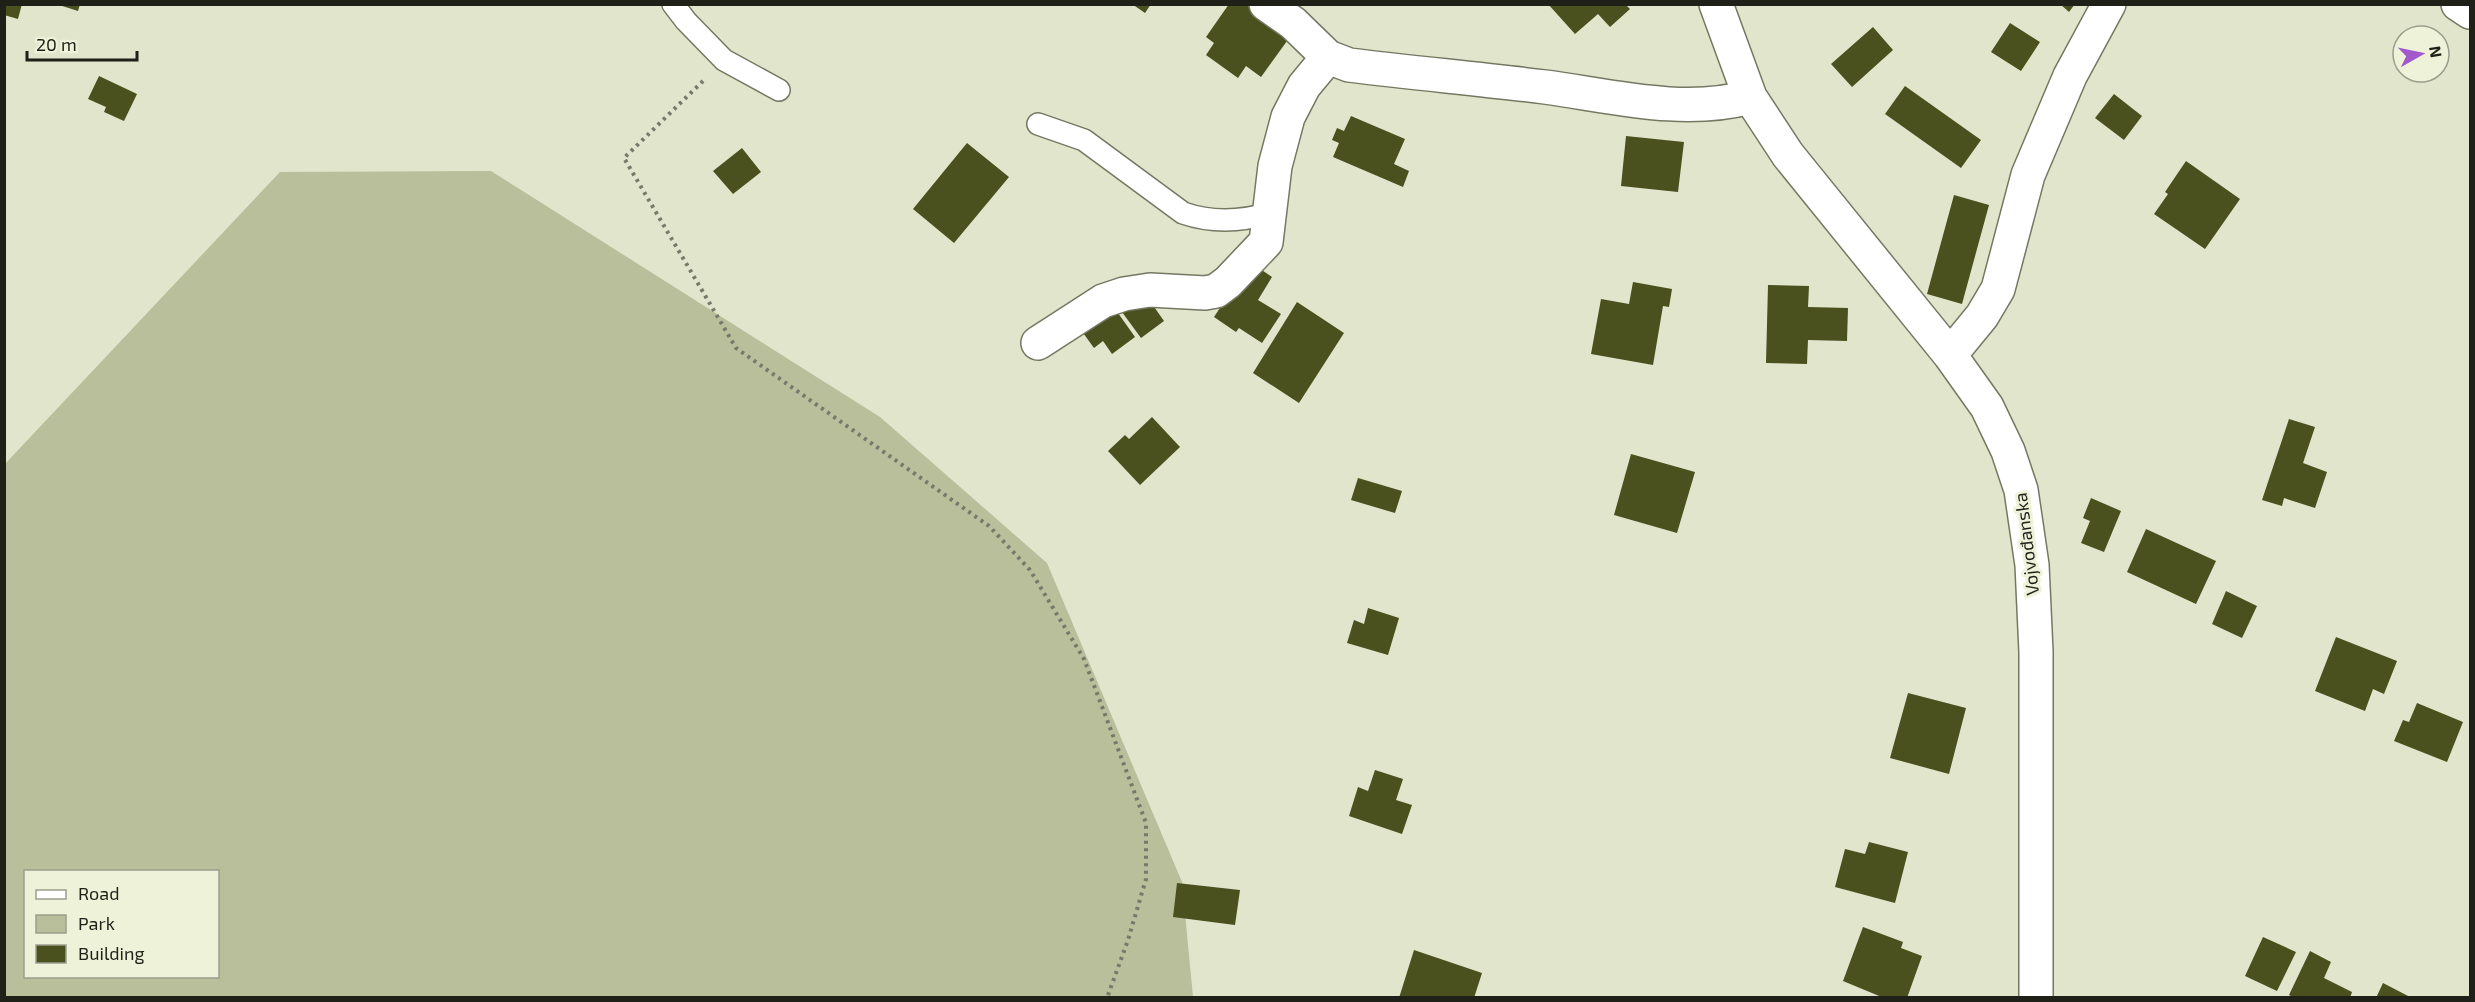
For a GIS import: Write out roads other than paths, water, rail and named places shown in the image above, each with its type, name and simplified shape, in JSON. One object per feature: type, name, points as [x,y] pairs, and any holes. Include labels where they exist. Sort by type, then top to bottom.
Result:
[{"type":"street","points":[[1266,4],[1293,23],[1328,57],[1349,65],[1679,105],[1732,102],[1750,97]]},
{"type":"street","name":"Vojvođanska","points":[[1716,4],[1750,97],[1788,155],[1950,355],[1988,407],[2008,451],[2021,490],[2032,565],[2036,652],[2036,998]]},
{"type":"street","points":[[1950,355],[1982,316],[1998,288],[2028,175],[2070,76],[2109,4]]},
{"type":"street","points":[[2458,4],[2470,12]]},
{"type":"street","points":[[1038,343],[1103,301],[1124,294],[1150,290],[1204,293],[1216,291],[1228,282],[1266,242],[1275,166],[1288,117],[1304,86],[1328,57]]},
{"type":"lane","points":[[673,4],[686,21],[724,60],[779,90]]},
{"type":"lane","points":[[1038,124],[1084,140],[1183,213],[1200,219],[1236,221],[1270,213]]}]
